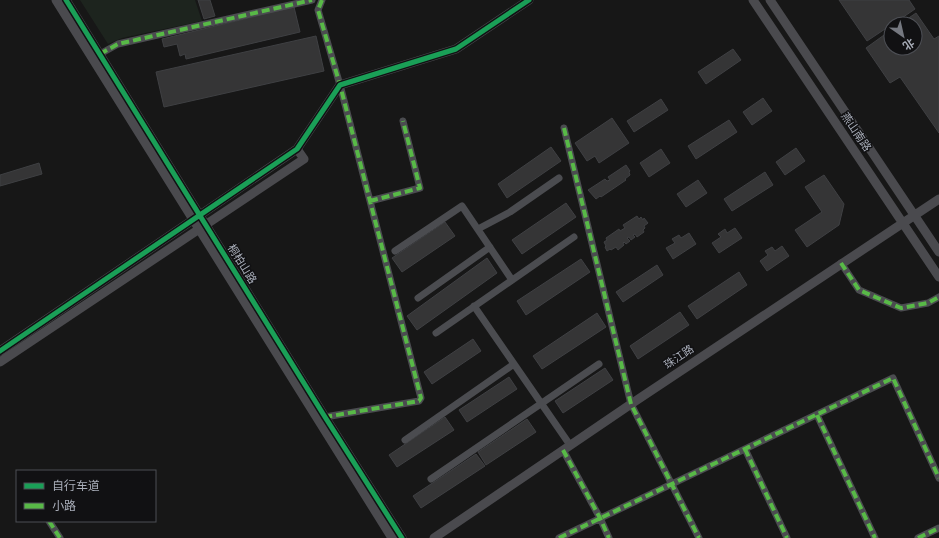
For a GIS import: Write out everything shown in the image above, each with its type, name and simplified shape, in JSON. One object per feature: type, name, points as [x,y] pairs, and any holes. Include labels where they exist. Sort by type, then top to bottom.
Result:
[{"type":"street","name":"桐柏山路","points":[[56,0],[197,218]]},
{"type":"street","name":"桐柏山路","points":[[66,0],[100,54],[202,227],[392,538]]},
{"type":"street","points":[[100,54],[118,44],[312,0]]},
{"type":"street","points":[[322,0],[318,10],[340,85],[421,398],[419,401],[325,417]]},
{"type":"street","points":[[0,351],[297,149],[340,85],[456,50],[530,0]]},
{"type":"street","name":"燕山南路","points":[[753,0],[939,277]]},
{"type":"street","name":"燕山南路","points":[[770,0],[939,252]]},
{"type":"street","points":[[370,201],[420,188],[403,121]]},
{"type":"street","points":[[564,128],[631,404],[699,538]]},
{"type":"street","points":[[0,362],[304,159],[297,149]]},
{"type":"street","points":[[478,229],[510,212],[559,178]]},
{"type":"street","name":"珠江路","points":[[434,538],[841,263],[903,224],[939,199]]},
{"type":"street","points":[[395,251],[462,206],[512,280]]},
{"type":"street","name":"桐柏山路","points":[[202,227],[402,538]]},
{"type":"street","points":[[436,333],[574,237]]},
{"type":"street","points":[[418,298],[490,247]]},
{"type":"street","points":[[841,263],[859,290],[901,308],[928,303],[939,296]]},
{"type":"street","points":[[474,306],[541,403],[566,448],[609,538]]},
{"type":"street","points":[[405,440],[514,364]]},
{"type":"street","points":[[431,479],[599,364]]},
{"type":"street","points":[[559,538],[893,378],[939,478]]},
{"type":"street","points":[[817,415],[875,538]]},
{"type":"street","points":[[745,449],[787,538]]},
{"type":"street","points":[[50,522],[60,538]]},
{"type":"street","points":[[918,538],[939,528]]},
{"type":"shaded area","points":[[80,0],[195,0],[202,21],[122,38],[108,44]]},
{"type":"building","points":[[198,0],[210,0],[215,16],[204,19]]},
{"type":"building","points":[[839,0],[909,0],[915,9],[905,16],[883,16],[883,30],[867,41]]},
{"type":"building","points":[[294,7],[300,32],[186,59],[185,54],[180,56],[177,44],[164,47],[162,39]]},
{"type":"building","points":[[923,23],[934,39],[939,36],[939,133],[900,77],[890,83],[866,48],[883,36],[883,56],[923,56]]},
{"type":"building","points":[[316,36],[324,71],[164,107],[156,72]]},
{"type":"building","points":[[733,49],[741,60],[706,84],[698,72]]},
{"type":"building","points":[[763,98],[772,111],[752,125],[743,112]]},
{"type":"building","points":[[661,99],[668,110],[634,132],[627,121]]},
{"type":"building","points":[[612,118],[629,143],[599,163],[595,156],[587,161],[575,143]]},
{"type":"building","points":[[729,120],[737,132],[696,159],[688,146]]},
{"type":"building","points":[[551,147],[561,161],[507,198],[498,184]]},
{"type":"building","points":[[796,148],[805,161],[785,175],[776,162]]},
{"type":"building","points":[[661,149],[670,163],[649,177],[640,163]]},
{"type":"building","points":[[39,163],[42,174],[0,186],[0,175]]},
{"type":"building","points":[[626,165],[630,171],[630,175],[625,179],[626,180],[601,197],[600,196],[596,199],[588,190],[605,179],[607,181],[610,180],[608,177]]},
{"type":"building","points":[[765,172],[773,185],[732,211],[724,199]]},
{"type":"building","points":[[824,175],[844,204],[839,225],[807,247],[795,230],[822,212],[805,187]]},
{"type":"building","points":[[698,180],[707,193],[686,207],[677,194]]},
{"type":"building","points":[[566,203],[576,217],[522,254],[512,240]]},
{"type":"building","points":[[637,216],[639,219],[641,217],[643,220],[644,218],[648,223],[644,226],[644,232],[637,237],[635,234],[633,235],[635,237],[631,240],[629,237],[627,238],[630,241],[626,244],[624,242],[624,245],[618,250],[616,247],[607,251],[604,242],[607,240],[606,238],[619,229],[620,231],[625,228],[623,225]]},
{"type":"building","points":[[445,222],[455,236],[402,272],[392,258]]},
{"type":"building","points":[[735,228],[742,238],[719,253],[712,243],[721,237],[718,234],[725,229],[727,233]]},
{"type":"building","points":[[689,233],[696,244],[673,259],[666,248],[675,243],[672,239],[679,235],[681,238]]},
{"type":"building","points":[[782,246],[789,256],[767,271],[760,261],[768,255],[765,251],[772,247],[775,251]]},
{"type":"building","points":[[487,258],[497,273],[417,330],[407,316]]},
{"type":"building","points":[[581,259],[590,272],[526,315],[517,301]]},
{"type":"building","points":[[657,265],[663,275],[623,302],[616,292]]},
{"type":"building","points":[[739,272],[747,285],[697,319],[688,306]]},
{"type":"building","points":[[680,312],[689,325],[638,359],[630,346]]},
{"type":"building","points":[[597,313],[606,327],[542,369],[533,356]]},
{"type":"building","points":[[473,339],[481,351],[432,384],[424,372]]},
{"type":"building","points":[[605,368],[613,380],[563,413],[555,401]]},
{"type":"building","points":[[509,377],[517,389],[467,422],[459,410]]},
{"type":"building","points":[[445,417],[454,430],[397,467],[389,455]]},
{"type":"building","points":[[527,419],[536,432],[486,465],[478,452]]},
{"type":"building","points":[[476,454],[485,466],[421,508],[413,496]]},
{"type":"marked path","points":[[100,54],[118,44],[312,0]]},
{"type":"marked path","points":[[322,0],[318,10],[340,85],[421,398],[419,401],[325,417]]},
{"type":"marked path","points":[[370,201],[420,188],[403,121]]},
{"type":"marked path","points":[[564,128],[631,404],[699,538]]},
{"type":"marked path","points":[[841,263],[859,290],[901,308],[928,303],[939,297]]},
{"type":"marked path","points":[[559,538],[893,378],[939,478]]},
{"type":"marked path","points":[[817,415],[875,538]]},
{"type":"marked path","points":[[745,449],[787,538]]},
{"type":"marked path","points":[[563,450],[600,518],[609,538]]},
{"type":"marked path","points":[[50,522],[60,538]]},
{"type":"marked path","points":[[918,538],[939,528]]},
{"type":"cycle path","points":[[66,0],[325,417],[402,538]]},
{"type":"cycle path","points":[[0,351],[297,149],[340,85],[456,49],[529,0]]}]
